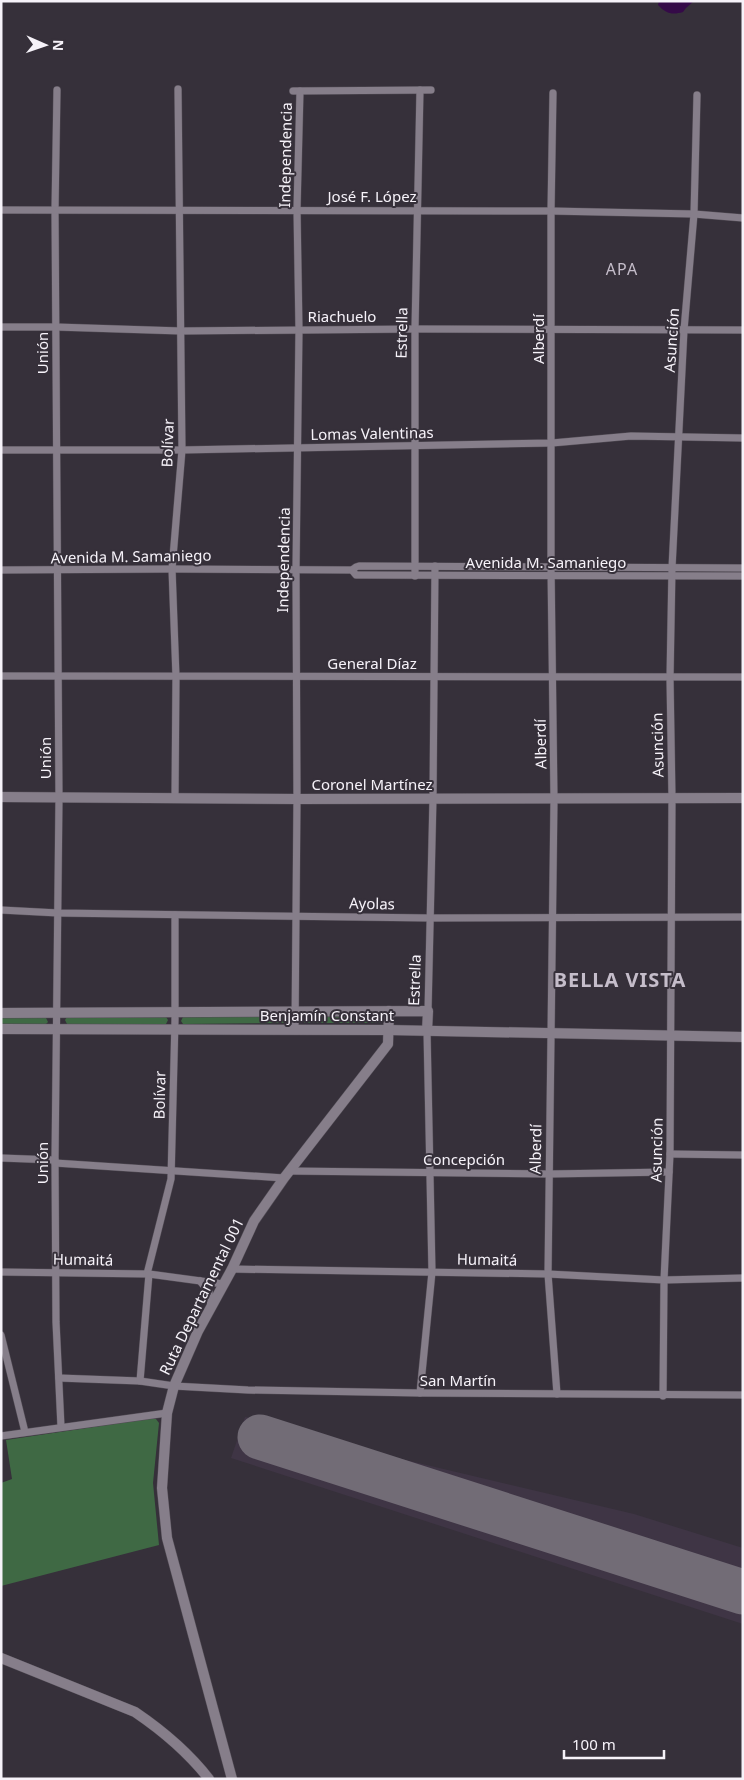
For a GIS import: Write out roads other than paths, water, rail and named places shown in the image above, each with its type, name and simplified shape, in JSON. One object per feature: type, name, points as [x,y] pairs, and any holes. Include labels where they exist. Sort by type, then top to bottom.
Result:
[{"type":"street","name":"Bolívar","points":[[175,798],[176,672],[172,569],[182,450],[178,89]]},
{"type":"street","name":"Unión","points":[[57,90],[55,210],[59,798],[55,1161],[56,1322],[61,1427]]},
{"type":"street","name":"Estrella","points":[[415,576],[415,329],[420,90]]},
{"type":"street","name":"Independencia","points":[[295,1030],[296,569],[299,330],[296,91],[431,90]]},
{"type":"street","name":"Alberdí","points":[[553,93],[551,211],[551,567],[554,799],[548,1274],[557,1394]]},
{"type":"street","name":"Asunción","points":[[663,1396],[664,1280],[670,1154],[672,798],[670,678],[672,568],[684,330],[694,214],[697,95]]},
{"type":"street","name":"José F. López","points":[[1,210],[418,209],[694,214],[743,218]]},
{"type":"street","name":"Riachuelo","points":[[1,327],[181,331],[415,329],[743,330]]},
{"type":"street","name":"Lomas Valentinas","points":[[1,450],[182,450],[552,443],[631,436],[743,438]]},
{"type":"street","name":"Avenida M. Samaniego","points":[[1,570],[352,570],[356,566],[743,568]]},
{"type":"street","name":"Estrella","points":[[420,1393],[432,1272],[427,1031],[431,918],[435,566]]},
{"type":"street","name":"Avenida M. Samaniego","points":[[352,570],[356,575],[415,576],[743,576]]},
{"type":"street","name":"General Díaz","points":[[1,676],[58,672],[176,672],[433,673],[670,678],[743,677]]},
{"type":"street","name":"Coronel Martínez","points":[[1,797],[297,799],[743,798]]},
{"type":"street","name":"Ayolas","points":[[1,910],[58,913],[431,918],[743,917]]},
{"type":"street","name":"Bolívar","points":[[140,1381],[148,1274],[171,1179],[175,915]]},
{"type":"street","name":"Ruta Departamental 001","points":[[232,1779],[167,1538],[162,1488],[167,1413],[174,1386],[198,1331],[232,1269],[254,1221],[388,1044],[389,1011]]},
{"type":"street","name":"Benjamín Constant","points":[[1,1014],[428,1011]]},
{"type":"street","name":"Benjamín Constant","points":[[1,1029],[57,1034],[174,1029],[388,1030],[743,1037]]},
{"type":"street","points":[[670,1154],[743,1155]]},
{"type":"street","name":"Concepción","points":[[1,1158],[287,1175],[669,1172]]},
{"type":"street","name":"Humaitá","points":[[232,1269],[548,1274],[664,1280],[743,1278]]},
{"type":"street","name":"Humaitá","points":[[1,1272],[148,1274],[223,1284]]},
{"type":"street","points":[[200,1281],[209,1292],[211,1306]]},
{"type":"street","points":[[1,1335],[25,1432]]},
{"type":"street","name":"San Martín","points":[[59,1378],[140,1381],[174,1386],[248,1390],[663,1396],[743,1395]]},
{"type":"street","points":[[1,1436],[167,1413]]},
{"type":"street","points":[[1,1658],[135,1712],[154,1724],[178,1745],[210,1779]]},
{"type":"district","name":"APA","points":[[622,269]]},
{"type":"district","name":"BELLA VISTA","points":[[620,979]]}]
